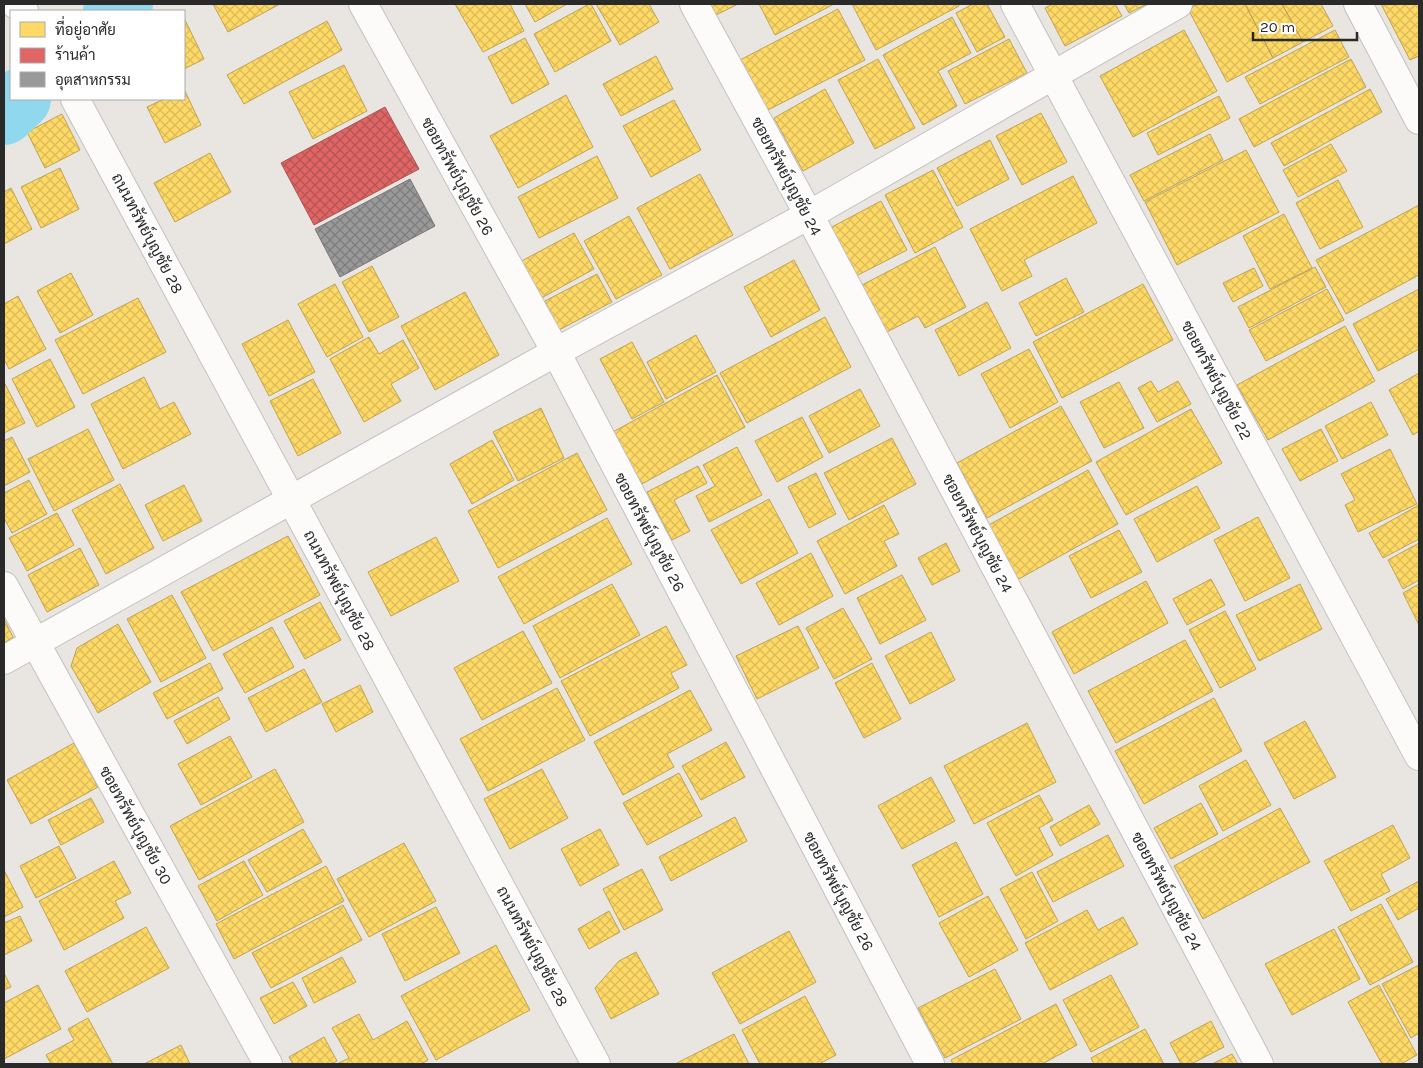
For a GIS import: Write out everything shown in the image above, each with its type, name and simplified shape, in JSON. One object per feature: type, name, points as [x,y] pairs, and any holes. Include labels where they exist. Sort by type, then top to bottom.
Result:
[{"type":"street","name":"ซอยทรัพย์บุญชัย 26","points":[[363,4],[556,352],[930,1064]]},
{"type":"street","name":"ซอยทรัพย์บุญชัย 24","points":[[694,4],[809,214],[1259,1064]]},
{"type":"street","name":"ซอยทรัพย์บุญชัย 22","points":[[1015,4],[1419,756]]},
{"type":"street","points":[[4,660],[556,352],[809,214],[1178,4]]},
{"type":"street","points":[[1358,4],[1419,120]]},
{"type":"street","name":"ถนนทรัพย์บุญชัย 28","points":[[79,107],[596,1064]]},
{"type":"street","name":"ซอยทรัพย์บุญชัย 30","points":[[4,586],[268,1064]]},
{"type":"building: ที่อยู่อาศัย","points":[[213,4],[280,4],[228,32]]},
{"type":"building: ที่อยู่อาศัย","points":[[455,4],[510,4],[524,31],[483,52]]},
{"type":"building: ที่อยู่อาศัย","points":[[525,4],[567,4],[535,22]]},
{"type":"building: ที่อยู่อาศัย","points":[[591,4],[611,41],[555,72],[534,34]]},
{"type":"building: ที่อยู่อาศัย","points":[[596,4],[649,4],[659,22],[620,45]]},
{"type":"building: ที่อยู่อาศัย","points":[[708,4],[738,4],[714,16]]},
{"type":"building: ที่อยู่อาศัย","points":[[759,4],[834,4],[775,35]]},
{"type":"building: ที่อยู่อาศัย","points":[[852,4],[958,4],[959,6],[876,50]]},
{"type":"building: ที่อยู่อาศัย","points":[[973,4],[987,4],[1005,37],[977,52],[956,13]]},
{"type":"building: ที่อยู่อาศัย","points":[[1053,4],[1115,4],[1122,16],[1065,46],[1045,8]]},
{"type":"building: ที่อยู่อาศัย","points":[[1124,4],[1147,4],[1129,13]]},
{"type":"building: ที่อยู่อาศัย","points":[[1198,4],[1245,4],[1273,58],[1227,82],[1188,9]]},
{"type":"building: ที่อยู่อาศัย","points":[[1245,4],[1282,4],[1303,42],[1273,58]]},
{"type":"building: ที่อยู่อาศัย","points":[[1282,4],[1321,4],[1333,26],[1303,42]]},
{"type":"building: ที่อยู่อาศัย","points":[[1381,4],[1419,4],[1419,56],[1410,60]]},
{"type":"building: ที่อยู่อาศัย","points":[[838,9],[865,60],[766,111],[740,60]]},
{"type":"building: ที่อยู่อาศัย","points":[[952,17],[971,53],[938,71],[957,106],[923,125],[883,55]]},
{"type":"building: ที่อยู่อาศัย","points":[[185,20],[204,59],[185,68]]},
{"type":"building: ที่อยู่อาศัย","points":[[327,21],[342,50],[244,104],[227,75]]},
{"type":"building: ที่อยู่อาศัย","points":[[1184,30],[1217,91],[1133,137],[1100,76]]},
{"type":"building: ที่อยู่อาศัย","points":[[1335,30],[1349,57],[1260,104],[1245,77]]},
{"type":"building: ที่อยู่อาศัย","points":[[525,38],[549,84],[512,104],[488,57]]},
{"type":"building: ที่อยู่อาศัย","points":[[1009,39],[1027,73],[965,104],[948,71]]},
{"type":"building: ที่อยู่อาศัย","points":[[656,56],[673,89],[621,116],[603,84]]},
{"type":"building: ที่อยู่อาศัย","points":[[878,59],[915,128],[875,149],[838,80]]},
{"type":"building: ที่อยู่อาศัย","points":[[1351,59],[1366,87],[1254,147],[1239,119]]},
{"type":"building: ที่อยู่อาศัย","points":[[344,65],[367,111],[313,139],[289,92]]},
{"type":"building: ที่อยู่อาศัย","points":[[825,89],[854,143],[803,171],[774,118]]},
{"type":"building: ที่อยู่อาศัย","points":[[1370,89],[1382,112],[1284,166],[1271,143]]},
{"type":"building: ที่อยู่อาศัย","points":[[185,91],[201,125],[165,143],[147,107],[162,100],[185,100]]},
{"type":"building: ที่อยู่อาศัย","points":[[566,95],[593,147],[518,188],[490,136]]},
{"type":"building: ที่อยู่อาศัย","points":[[1219,96],[1230,118],[1158,155],[1147,133]]},
{"type":"building: ที่อยู่อาศัย","points":[[674,100],[701,150],[651,177],[623,126]]},
{"type":"building: ที่อยู่อาศัย","points":[[1041,113],[1067,162],[1022,185],[996,136]]},
{"type":"building: ที่อยู่อาศัย","points":[[62,114],[80,150],[45,168],[27,132]]},
{"type":"building: ที่อยู่อาศัย","points":[[1210,134],[1223,160],[1144,201],[1130,175]]},
{"type":"building: ที่อยู่อาศัย","points":[[990,140],[1009,179],[957,206],[937,168]]},
{"type":"building: ที่อยู่อาศัย","points":[[1331,144],[1347,171],[1298,197],[1283,170]]},
{"type":"building: ที่อยู่อาศัย","points":[[1246,150],[1279,212],[1177,265],[1145,202]]},
{"type":"building: ที่อยู่อาศัย","points":[[210,153],[231,192],[175,222],[154,183]]},
{"type":"building: ที่อยู่อาศัย","points":[[597,156],[618,198],[539,238],[518,197]]},
{"type":"building: ที่อยู่อาศัย","points":[[60,168],[79,209],[41,228],[21,187]]},
{"type":"building: ที่อยู่อาศัย","points":[[933,170],[963,227],[915,253],[885,195]]},
{"type":"building: ที่อยู่อาศัย","points":[[700,174],[733,235],[670,269],[637,208]]},
{"type":"building: ที่อยู่อาศัย","points":[[1073,176],[1097,223],[1024,260],[1032,276],[1002,291],[970,229]]},
{"type":"building: ที่อยู่อาศัย","points":[[1338,180],[1363,227],[1320,249],[1296,203]]},
{"type":"building: ที่อยู่อาศัย","points":[[11,188],[32,229],[4,244],[4,192]]},
{"type":"building: ที่อยู่อาศัย","points":[[881,201],[907,250],[856,276],[830,228]]},
{"type":"building: ที่อยู่อาศัย","points":[[1419,205],[1419,275],[1346,314],[1316,260]]},
{"type":"building: ที่อยู่อาศัย","points":[[1284,214],[1312,268],[1270,289],[1243,236]]},
{"type":"building: ที่อยู่อาศัย","points":[[629,216],[662,275],[616,299],[584,241]]},
{"type":"building: ที่อยู่อาศัย","points":[[574,233],[594,269],[536,301],[516,264]]},
{"type":"building: ที่อยู่อาศัย","points":[[935,247],[966,307],[925,328],[918,316],[887,332],[862,285]]},
{"type":"building: ที่อยู่อาศัย","points":[[794,260],[820,310],[771,337],[744,287]]},
{"type":"building: ที่อยู่อาศัย","points":[[372,266],[399,317],[369,332],[342,282]]},
{"type":"building: ที่อยู่อาศัย","points":[[1315,267],[1326,287],[1249,328],[1238,307]]},
{"type":"building: ที่อยู่อาศัย","points":[[1254,268],[1263,286],[1233,302],[1223,283]]},
{"type":"building: ที่อยู่อาศัย","points":[[71,273],[93,315],[60,333],[37,291]]},
{"type":"building: ที่อยู่อาศัย","points":[[597,274],[612,302],[559,330],[545,301]]},
{"type":"building: ที่อยู่อาศัย","points":[[1066,278],[1084,312],[1036,336],[1019,303]]},
{"type":"building: ที่อยู่อาศัย","points":[[335,284],[363,337],[327,357],[298,304]]},
{"type":"building: ที่อยู่อาศัย","points":[[1143,284],[1173,340],[1062,398],[1033,342]]},
{"type":"building: ที่อยู่อาศัย","points":[[1327,289],[1344,320],[1266,361],[1249,330]]},
{"type":"building: ที่อยู่อาศัย","points":[[1419,289],[1419,349],[1378,371],[1353,324]]},
{"type":"building: ที่อยู่อาศัย","points":[[465,292],[499,355],[435,390],[401,326]]},
{"type":"building: ที่อยู่อาศัย","points":[[18,296],[46,349],[9,369],[4,359],[4,304]]},
{"type":"building: ที่อยู่อาศัย","points":[[138,298],[166,352],[83,394],[55,340]]},
{"type":"building: ที่อยู่อาศัย","points":[[987,302],[1011,348],[959,376],[935,330]]},
{"type":"building: ที่อยู่อาศัย","points":[[825,317],[851,367],[747,423],[720,373]]},
{"type":"building: ที่อยู่อาศัย","points":[[288,320],[315,372],[269,396],[242,344]]},
{"type":"building: ที่อยู่อาศัย","points":[[1345,326],[1375,381],[1268,440],[1237,385]]},
{"type":"building: ที่อยู่อาศัย","points":[[696,335],[716,372],[666,399],[647,362]]},
{"type":"building: ที่อยู่อาศัย","points":[[369,337],[379,354],[403,340],[419,368],[391,384],[401,401],[364,422],[330,359]]},
{"type":"building: ที่อยู่อาศัย","points":[[632,342],[664,402],[632,419],[600,359]]},
{"type":"building: ที่อยู่อาศัย","points":[[1029,349],[1058,402],[1010,428],[981,374]]},
{"type":"building: ที่อยู่อาศัย","points":[[50,359],[75,407],[37,427],[12,379]]},
{"type":"building: ที่อยู่อาศัย","points":[[1419,373],[1419,431],[1413,435],[1389,390]]},
{"type":"building: ที่อยู่อาศัย","points":[[717,375],[745,427],[640,485],[611,433]]},
{"type":"building: ที่อยู่อาศัย","points":[[144,377],[160,409],[174,402],[191,434],[123,469],[91,404]]},
{"type":"building: ที่อยู่อาศัย","points":[[313,379],[341,433],[298,456],[270,401]]},
{"type":"building: ที่อยู่อาศัย","points":[[1151,381],[1158,392],[1178,381],[1191,404],[1157,422],[1138,388]]},
{"type":"building: ที่อยู่อาศัย","points":[[4,382],[25,423],[4,433]]},
{"type":"building: ที่อยู่อาศัย","points":[[1119,382],[1144,428],[1104,448],[1080,402]]},
{"type":"building: ที่อยู่อาศัย","points":[[860,389],[880,426],[829,453],[809,416]]},
{"type":"building: ที่อยู่อาศัย","points":[[1371,402],[1388,435],[1342,459],[1325,426]]},
{"type":"building: ที่อยู่อาศัย","points":[[1061,406],[1092,461],[987,518],[957,463]]},
{"type":"building: ที่อยู่อาศัย","points":[[541,408],[564,458],[518,481],[493,432]]},
{"type":"building: ที่อยู่อาศัย","points":[[1191,409],[1222,463],[1126,515],[1096,462]]},
{"type":"building: ที่อยู่อาศัย","points":[[802,417],[823,457],[777,482],[755,441]]},
{"type":"building: ที่อยู่อาศัย","points":[[88,429],[114,480],[54,511],[28,459]]},
{"type":"building: ที่อยู่อาศัย","points":[[1321,429],[1338,461],[1300,481],[1282,449]]},
{"type":"building: ที่อยู่อาศัย","points":[[12,437],[30,472],[4,486],[4,441]]},
{"type":"building: ที่อยู่อาศัย","points":[[892,438],[916,484],[849,520],[824,473]]},
{"type":"building: ที่อยู่อาศัย","points":[[492,440],[514,480],[472,504],[450,464]]},
{"type":"building: ที่อยู่อาศัย","points":[[737,447],[762,495],[709,522],[696,496],[715,486],[703,465]]},
{"type":"building: ที่อยู่อาศัย","points":[[1390,449],[1417,504],[1358,532],[1345,505],[1355,500],[1341,474]]},
{"type":"building: ที่อยู่อาศัย","points":[[577,453],[607,510],[498,568],[468,511]]},
{"type":"building: ที่อยู่อาศัย","points":[[698,466],[707,483],[674,500],[690,531],[672,540],[647,492]]},
{"type":"building: ที่อยู่อาศัย","points":[[1088,470],[1118,524],[1017,580],[987,526]]},
{"type":"building: ที่อยู่อาศัย","points":[[816,473],[836,514],[809,528],[788,487]]},
{"type":"building: ที่อยู่อาศัย","points":[[29,480],[47,514],[12,533],[4,518],[4,493]]},
{"type":"building: ที่อยู่อาศัย","points":[[120,484],[154,548],[106,574],[72,510]]},
{"type":"building: ที่อยู่อาศัย","points":[[184,485],[202,521],[163,541],[145,505]]},
{"type":"building: ที่อยู่อาศัย","points":[[1197,486],[1220,528],[1157,562],[1134,519]]},
{"type":"building: ที่อยู่อาศัย","points":[[769,499],[798,553],[741,584],[711,530]]},
{"type":"building: ที่อยู่อาศัย","points":[[884,505],[899,534],[884,541],[897,566],[845,594],[817,541]]},
{"type":"building: ที่อยู่อาศัย","points":[[1419,505],[1419,539],[1383,558],[1369,533]]},
{"type":"building: ที่อยู่อาศัย","points":[[57,513],[74,545],[27,571],[9,538]]},
{"type":"building: ที่อยู่อาศัย","points":[[1258,517],[1290,578],[1245,601],[1214,540]]},
{"type":"building: ที่อยู่อาศัย","points":[[607,518],[632,564],[524,624],[498,577]]},
{"type":"building: ที่อยู่อาศัย","points":[[1119,530],[1142,572],[1091,598],[1069,556]]},
{"type":"building: ที่อยู่อาศัย","points":[[288,536],[320,595],[213,651],[181,592]]},
{"type":"building: ที่อยู่อาศัย","points":[[436,537],[459,581],[391,616],[368,572]]},
{"type":"building: ที่อยู่อาศัย","points":[[946,543],[960,571],[932,585],[918,558]]},
{"type":"building: ที่อยู่อาศัย","points":[[1419,543],[1419,580],[1403,589],[1388,560]]},
{"type":"building: ที่อยู่อาศัย","points":[[80,548],[99,585],[47,612],[28,575]]},
{"type":"building: ที่อยู่อาศัย","points":[[811,553],[833,596],[779,625],[756,583]]},
{"type":"building: ที่อยู่อาศัย","points":[[902,575],[926,620],[880,644],[857,598]]},
{"type":"building: ที่อยู่อาศัย","points":[[1211,579],[1225,605],[1187,625],[1173,599]]},
{"type":"building: ที่อยู่อาศัย","points":[[1146,581],[1168,623],[1074,674],[1052,632]]},
{"type":"building: ที่อยู่อาศัย","points":[[612,584],[640,635],[560,678],[533,626]]},
{"type":"building: ที่อยู่อาศัย","points":[[1300,584],[1322,629],[1259,661],[1236,615]]},
{"type":"building: ที่อยู่อาศัย","points":[[1419,584],[1419,625],[1403,593]]},
{"type":"building: ที่อยู่อาศัย","points":[[172,595],[206,658],[161,682],[127,619]]},
{"type":"building: ที่อยู่อาศัย","points":[[320,602],[341,640],[305,659],[284,621]]},
{"type":"building: ที่อยู่อาศัย","points":[[843,608],[872,659],[834,679],[806,628]]},
{"type":"building: ที่อยู่อาศัย","points":[[1225,611],[1256,669],[1220,688],[1189,630]]},
{"type":"building: ที่อยู่อาศัย","points":[[4,619],[13,637],[4,643]]},
{"type":"building: ที่อยู่อาศัย","points":[[118,624],[151,682],[98,713],[71,666],[77,648]]},
{"type":"building: ที่อยู่อาศัย","points":[[666,626],[687,665],[671,673],[679,688],[590,736],[561,681]]},
{"type":"building: ที่อยู่อาศัย","points":[[798,626],[819,668],[757,699],[736,656]]},
{"type":"building: ที่อยู่อาศัย","points":[[272,627],[294,667],[245,693],[223,654]]},
{"type":"building: ที่อยู่อาศัย","points":[[523,631],[552,683],[482,720],[454,668]]},
{"type":"building: ที่อยู่อาศัย","points":[[931,632],[955,680],[910,704],[885,656]]},
{"type":"building: ที่อยู่อาศัย","points":[[1185,640],[1213,691],[1116,743],[1088,691]]},
{"type":"building: ที่อยู่อาศัย","points":[[210,663],[223,689],[167,719],[153,693]]},
{"type":"building: ที่อยู่อาศัย","points":[[872,663],[901,719],[864,738],[835,683]]},
{"type":"building: ที่อยู่อาศัย","points":[[304,669],[322,702],[266,732],[248,698]]},
{"type":"building: ที่อยู่อาศัย","points":[[360,685],[373,712],[336,732],[322,704]]},
{"type":"building: ที่อยู่อาศัย","points":[[557,688],[585,740],[488,791],[460,739]]},
{"type":"building: ที่อยู่อาศัย","points":[[690,690],[712,730],[667,754],[674,767],[623,795],[594,742]]},
{"type":"building: ที่อยู่อาศัย","points":[[218,697],[230,719],[187,744],[174,721]]},
{"type":"building: ที่อยู่อาศัย","points":[[1214,698],[1242,751],[1144,804],[1115,751]]},
{"type":"building: ที่อยู่อาศัย","points":[[1305,721],[1336,777],[1294,799],[1264,743]]},
{"type":"building: ที่อยู่อาศัย","points":[[1027,723],[1056,782],[974,824],[944,766]]},
{"type":"building: ที่อยู่อาศัย","points":[[230,736],[252,777],[201,805],[178,764]]},
{"type":"building: ที่อยู่อาศัย","points":[[726,742],[745,777],[701,800],[682,766]]},
{"type":"building: ที่อยู่อาศัย","points":[[74,743],[98,787],[31,824],[7,780]]},
{"type":"building: ที่อยู่อาศัย","points":[[1246,760],[1271,805],[1223,831],[1199,786]]},
{"type":"building: ที่อยู่อาศัย","points":[[275,769],[304,822],[199,880],[170,826]]},
{"type":"building: ที่อยู่อาศัย","points":[[542,769],[568,818],[510,849],[484,799]]},
{"type":"building: ที่อยู่อาศัย","points":[[679,773],[702,816],[647,845],[623,803]]},
{"type":"building: ที่อยู่อาศัย","points":[[931,777],[955,821],[902,849],[878,806]]},
{"type":"building: ที่อยู่อาศัย","points":[[1039,795],[1053,820],[1039,828],[1053,855],[1016,876],[987,823]]},
{"type":"building: ที่อยู่อาศัย","points":[[91,798],[104,822],[61,845],[48,820]]},
{"type":"building: ที่อยู่อาศัย","points":[[1201,803],[1218,834],[1171,859],[1154,828]]},
{"type":"building: ที่อยู่อาศัย","points":[[1089,805],[1100,824],[1060,846],[1050,827]]},
{"type":"building: ที่อยู่อาศัย","points":[[1280,808],[1310,862],[1203,919],[1174,866]]},
{"type":"building: ที่อยู่อาศัย","points":[[735,817],[747,841],[671,881],[659,857]]},
{"type":"building: ที่อยู่อาศัย","points":[[1393,825],[1410,858],[1381,874],[1390,891],[1351,911],[1324,861]]},
{"type":"building: ที่อยู่อาศัย","points":[[303,829],[322,862],[267,892],[248,860]]},
{"type":"building: ที่อยู่อาศัย","points":[[600,829],[619,865],[580,886],[561,849]]},
{"type":"building: ที่อยู่อาศัย","points":[[1108,835],[1124,866],[1053,902],[1037,872]]},
{"type":"building: ที่อยู่อาศัย","points":[[956,842],[983,894],[939,917],[912,865]]},
{"type":"building: ที่อยู่อาศัย","points":[[404,843],[436,901],[369,937],[337,879]]},
{"type":"building: ที่อยู่อาศัย","points":[[59,846],[76,878],[36,898],[20,866]]},
{"type":"building: ที่อยู่อาศัย","points":[[114,861],[131,893],[115,901],[124,918],[64,950],[39,901]]},
{"type":"building: ที่อยู่อาศัย","points":[[244,861],[263,895],[217,921],[198,886]]},
{"type":"building: ที่อยู่อาศัย","points":[[326,866],[344,901],[234,959],[216,924]]},
{"type":"building: ที่อยู่อาศัย","points":[[642,869],[663,910],[624,930],[603,889]]},
{"type":"building: ที่อยู่อาศัย","points":[[4,870],[23,907],[4,917]]},
{"type":"building: ที่อยู่อาศัย","points":[[1032,872],[1058,921],[1026,939],[1000,889]]},
{"type":"building: ที่อยู่อาศัย","points":[[1419,881],[1419,908],[1398,920],[1386,899]]},
{"type":"building: ที่อยู่อาศัย","points":[[988,896],[1018,950],[969,977],[939,923]]},
{"type":"building: ที่อยู่อาศัย","points":[[1381,904],[1413,962],[1370,985],[1338,927]]},
{"type":"building: ที่อยู่อาศัย","points":[[343,905],[362,940],[271,988],[252,953]]},
{"type":"building: ที่อยู่อาศัย","points":[[436,907],[460,953],[405,981],[382,934]]},
{"type":"building: ที่อยู่อาศัย","points":[[1087,910],[1098,930],[1123,917],[1138,944],[1050,990],[1025,943]]},
{"type":"building: ที่อยู่อาศัย","points":[[609,911],[620,932],[589,949],[578,929]]},
{"type":"building: ที่อยู่อาศัย","points":[[20,916],[32,941],[4,955],[4,923]]},
{"type":"building: ที่อยู่อาศัย","points":[[146,927],[169,968],[87,1012],[65,971]]},
{"type":"building: ที่อยู่อาศัย","points":[[1334,929],[1360,979],[1292,1015],[1265,964]]},
{"type":"building: ที่อยู่อาศัย","points":[[789,931],[816,982],[740,1024],[712,973]]},
{"type":"building: ที่อยู่อาศัย","points":[[496,945],[530,1010],[436,1060],[401,996]]},
{"type":"building: ที่อยู่อาศัย","points":[[636,952],[659,994],[611,1019],[595,988],[619,961]]},
{"type":"building: ที่อยู่อาศัย","points":[[342,957],[356,982],[314,1003],[302,978]]},
{"type":"building: ที่อยู่อาศัย","points":[[1419,965],[1419,1033],[1411,1038],[1382,984]]},
{"type":"building: ที่อยู่อาศัย","points":[[995,969],[1021,1019],[945,1058],[918,1008]]},
{"type":"building: ที่อยู่อาศัย","points":[[4,973],[11,987],[4,990]]},
{"type":"building: ที่อยู่อาศัย","points":[[1111,975],[1139,1027],[1091,1052],[1063,1000]]},
{"type":"building: ที่อยู่อาศัย","points":[[293,982],[307,1006],[274,1024],[260,998]]},
{"type":"building: ที่อยู่อาศัย","points":[[38,985],[61,1029],[4,1059],[4,1003]]},
{"type":"building: ที่อยู่อาศัย","points":[[1379,985],[1417,1055],[1401,1064],[1382,1064],[1348,1002]]},
{"type":"building: ที่อยู่อาศัย","points":[[805,996],[836,1055],[819,1064],[760,1064],[742,1030]]},
{"type":"building: ที่อยู่อาศัย","points":[[1056,1004],[1077,1045],[1042,1064],[953,1064],[951,1060]]},
{"type":"building: ที่อยู่อาศัย","points":[[359,1014],[373,1040],[407,1021],[428,1060],[421,1064],[337,1064],[349,1058],[332,1028]]},
{"type":"building: ที่อยู่อาศัย","points":[[88,1018],[113,1064],[51,1064],[46,1055],[74,1040],[68,1029]]},
{"type":"building: ที่อยู่อาศัย","points":[[1211,1021],[1224,1047],[1191,1064],[1181,1064],[1170,1043]]},
{"type":"building: ที่อยู่อาศัย","points":[[1145,1029],[1164,1064],[1094,1064],[1091,1058]]},
{"type":"building: ที่อยู่อาศัย","points":[[734,1034],[749,1064],[675,1064]]},
{"type":"building: ที่อยู่อาศัย","points":[[324,1037],[337,1061],[331,1064],[293,1064],[289,1057]]},
{"type":"building: ที่อยู่อาศัย","points":[[181,1045],[190,1064],[144,1064]]},
{"type":"building: ที่อยู่อาศัย","points":[[1232,1054],[1238,1064],[1212,1064]]},
{"type":"building: ร้านค้า","points":[[385,107],[419,169],[314,225],[281,163]]},
{"type":"building: อุตสาหกรรม","points":[[410,179],[435,226],[340,277],[315,229]]},
{"type":"waterway","points":[[115,10],[122,4]]},
{"type":"waterway","points":[[4,114],[19,100]]}]
